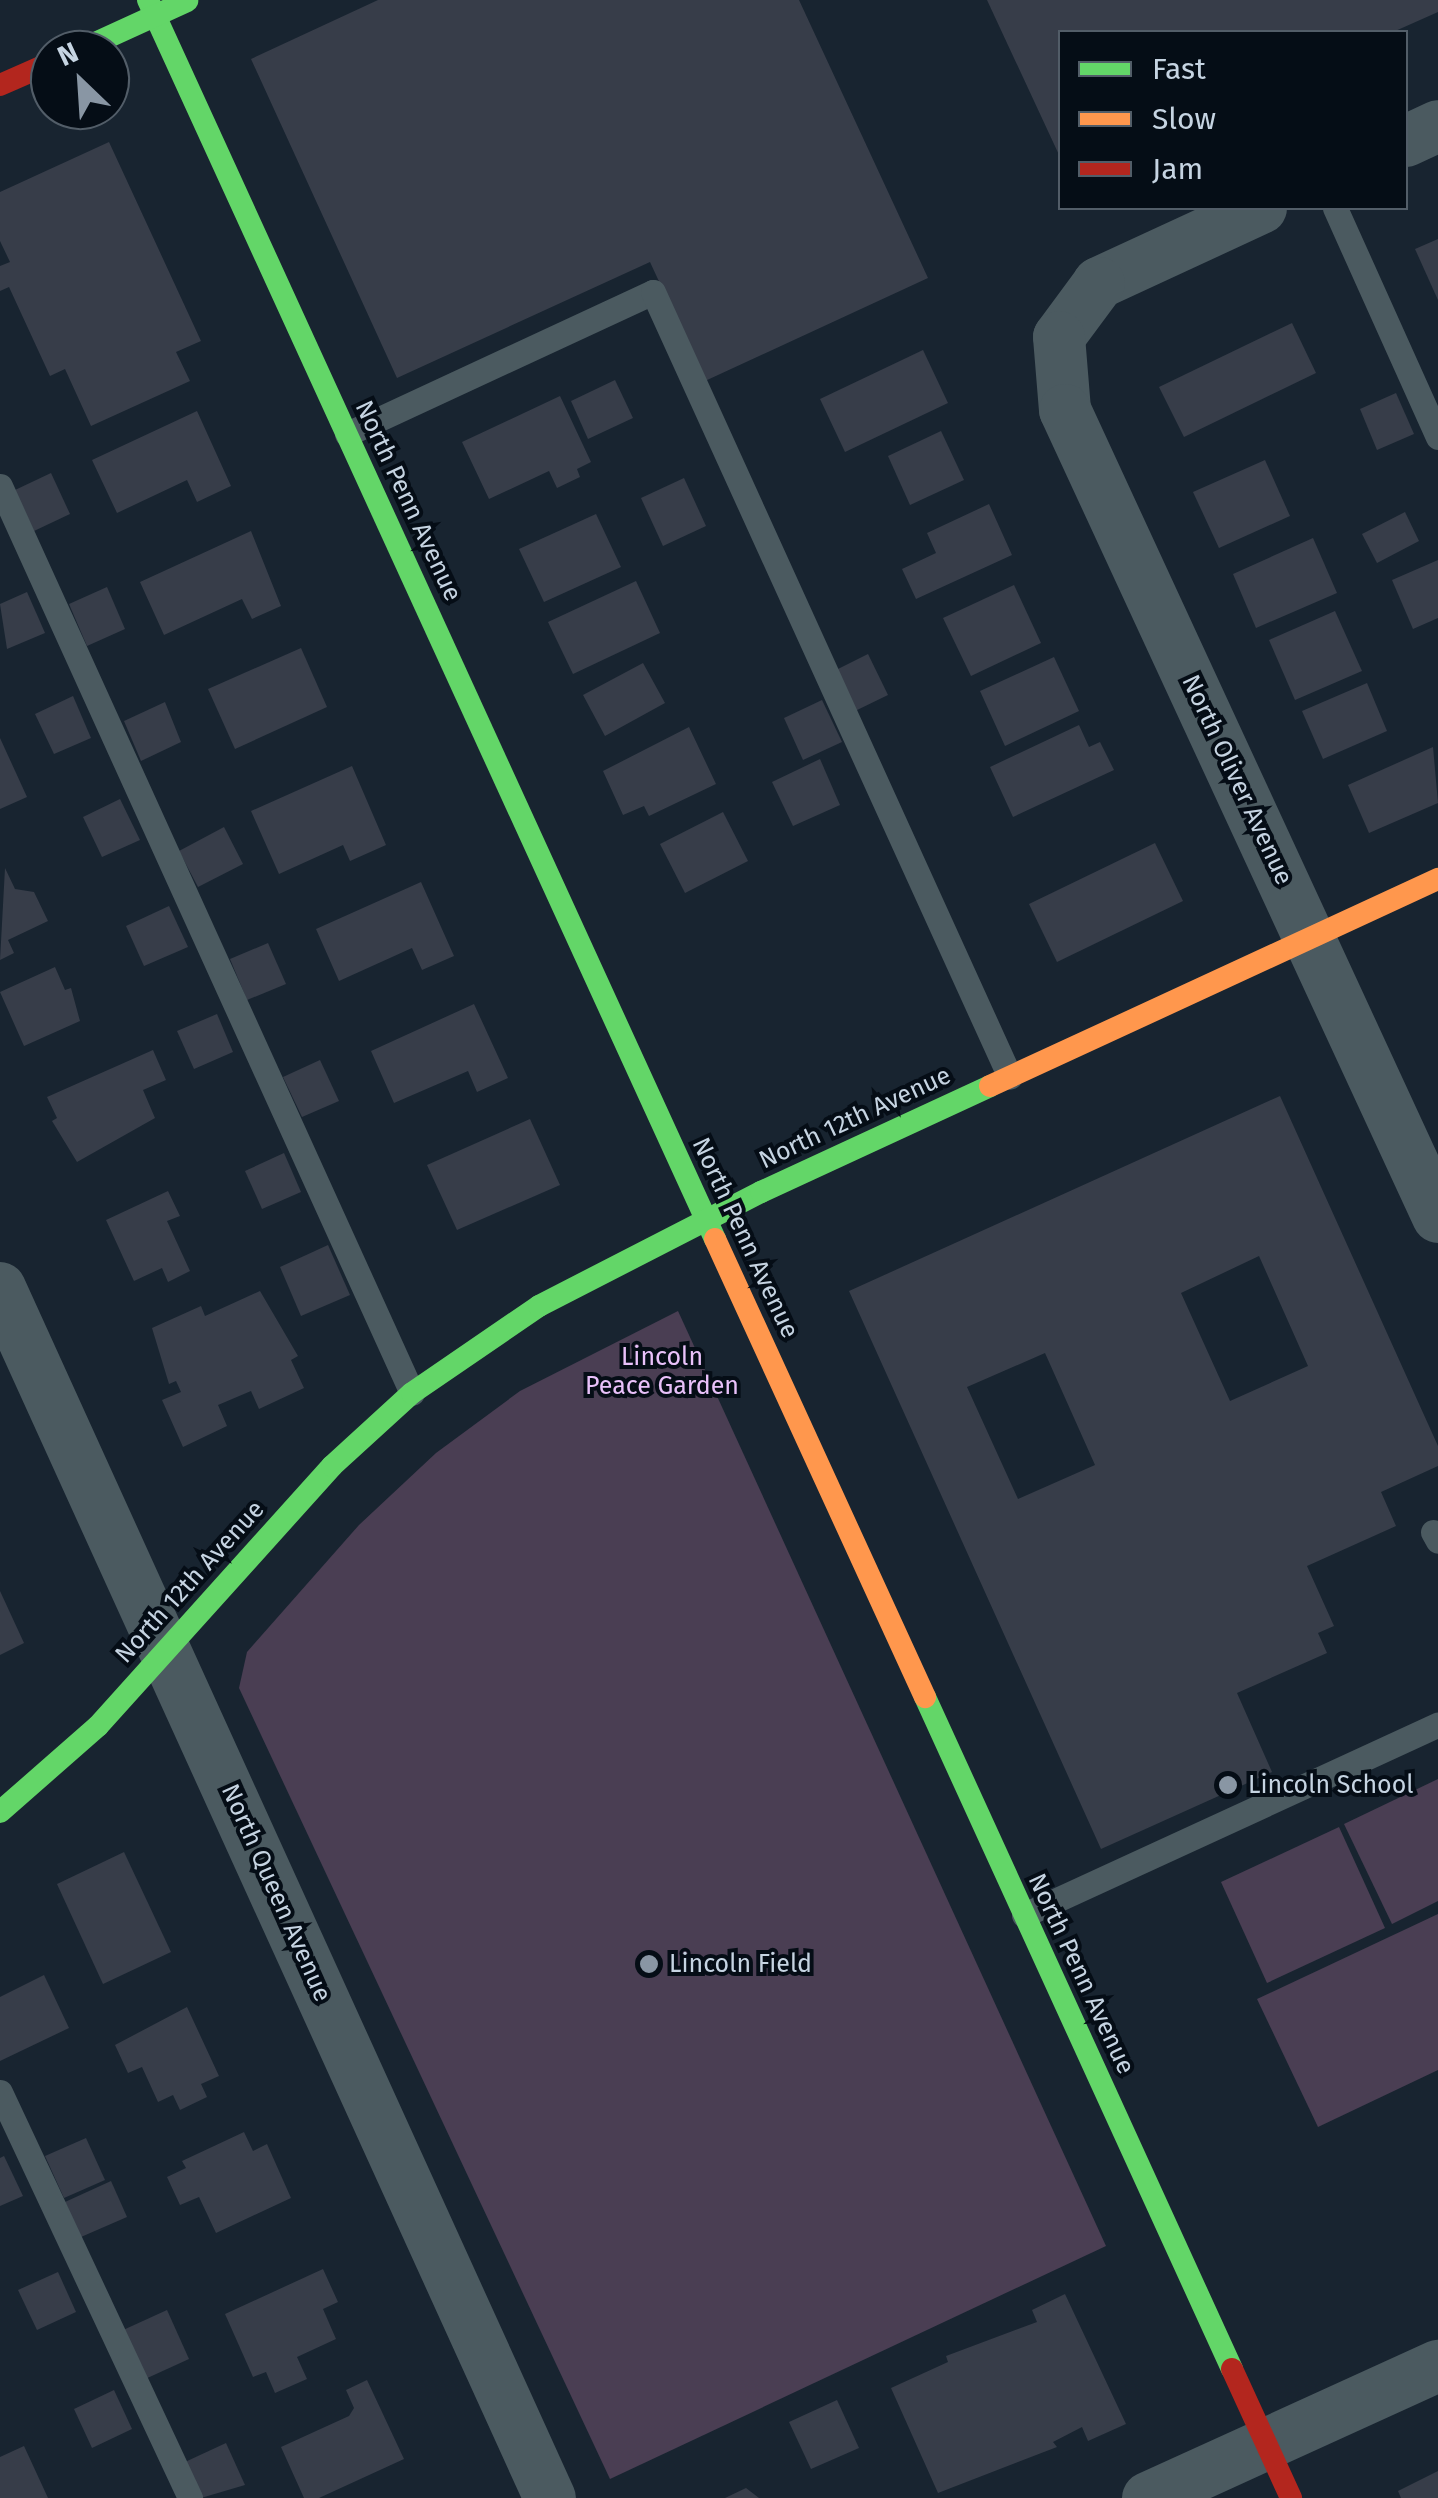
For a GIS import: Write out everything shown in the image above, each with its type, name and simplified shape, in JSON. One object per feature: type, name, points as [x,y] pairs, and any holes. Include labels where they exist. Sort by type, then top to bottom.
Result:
[{"type":"main road","points":[[114,30],[152,8],[190,0]]},
{"type":"main road","name":"North Penn Avenue","points":[[152,8],[1291,2498]]},
{"type":"main road","points":[[0,85],[30,72]]},
{"type":"main road","name":"North 12th Avenue","points":[[0,1812],[98,1726],[332,1466],[412,1394],[540,1306],[708,1224],[762,1192],[1438,880]]},
{"type":"street","points":[[1408,139],[1438,126]]},
{"type":"street","name":"North Oliver Avenue","points":[[1257,210],[1099,283],[1059,337],[1065,410],[1438,1217]]},
{"type":"street","name":"North Queen Avenue","points":[[0,1288],[550,2498]]},
{"type":"street","points":[[1148,2498],[1438,2366]]},
{"type":"lane","points":[[1336,210],[1438,437]]},
{"type":"lane","points":[[346,434],[653,292],[1010,1077]]},
{"type":"lane","points":[[0,486],[412,1394]]},
{"type":"lane","points":[[1024,1916],[1438,1725]]},
{"type":"lane","points":[[0,2092],[190,2498]]},
{"type":"green space","name":"Lincoln Field","points":[[678,1311],[1106,2246],[610,2479],[239,1688],[247,1652],[359,1525],[436,1453],[520,1391]]},
{"type":"green space","points":[[1438,1779],[1438,1901],[1392,1924],[1344,1824]]},
{"type":"green space","points":[[1339,1827],[1385,1928],[1267,1983],[1221,1882]]},
{"type":"green space","points":[[1438,1914],[1438,2070],[1318,2127],[1257,1999]]},
{"type":"building","points":[[378,0],[799,0],[928,278],[705,381],[650,262],[397,378],[251,59]]},
{"type":"building","points":[[987,0],[1438,0],[1438,12],[1398,30],[1058,30],[1058,153]]},
{"type":"building","points":[[109,142],[201,341],[176,352],[190,381],[91,426],[65,369],[50,376],[9,287],[0,291],[0,266],[10,262],[0,241],[0,192]]},
{"type":"building","points":[[1438,239],[1438,300],[1415,249]]},
{"type":"building","points":[[1292,323],[1316,373],[1184,437],[1159,387]]},
{"type":"building","points":[[923,350],[948,403],[845,452],[820,399]]},
{"type":"building","points":[[615,380],[633,418],[588,439],[571,401]]},
{"type":"building","points":[[1396,393],[1414,434],[1377,450],[1360,409]]},
{"type":"building","points":[[560,396],[591,462],[577,469],[580,477],[557,488],[549,471],[489,499],[462,442]]},
{"type":"building","points":[[197,411],[231,486],[197,502],[187,480],[117,513],[92,460]]},
{"type":"building","points":[[941,431],[964,480],[910,505],[888,456]]},
{"type":"building","points":[[1265,460],[1290,516],[1219,548],[1193,492]]},
{"type":"building","points":[[51,473],[70,514],[34,531],[15,490]]},
{"type":"building","points":[[684,478],[706,526],[663,546],[641,498]]},
{"type":"building","points":[[989,504],[1012,555],[916,599],[902,569],[936,553],[927,533]]},
{"type":"building","points":[[1405,512],[1419,541],[1377,563],[1362,534]]},
{"type":"building","points":[[596,514],[621,567],[544,602],[519,549]]},
{"type":"building","points":[[251,531],[281,606],[252,619],[242,599],[164,635],[140,582]]},
{"type":"building","points":[[1313,538],[1337,593],[1256,628],[1233,574]]},
{"type":"building","points":[[1438,560],[1438,618],[1413,629],[1392,580]]},
{"type":"building","points":[[636,581],[660,633],[573,674],[548,622]]},
{"type":"building","points":[[1014,585],[1041,643],[971,676],[943,618]]},
{"type":"building","points":[[107,587],[125,629],[87,646],[69,604]]},
{"type":"building","points":[[27,592],[45,633],[7,649],[0,604]]},
{"type":"building","points":[[1335,611],[1362,671],[1295,700],[1269,640]]},
{"type":"building","points":[[301,648],[327,707],[235,749],[208,689]]},
{"type":"building","points":[[868,654],[888,695],[853,712],[834,671]]},
{"type":"building","points":[[1054,657],[1079,711],[1005,746],[980,691]]},
{"type":"building","points":[[643,663],[665,703],[605,736],[583,695]]},
{"type":"building","points":[[1367,683],[1387,731],[1323,759],[1302,711]]},
{"type":"building","points":[[73,696],[91,738],[54,754],[35,714]]},
{"type":"building","points":[[822,700],[842,742],[803,760],[784,718]]},
{"type":"building","points":[[165,702],[181,742],[141,761],[124,721]]},
{"type":"building","points":[[1079,725],[1089,747],[1100,742],[1114,770],[1013,817],[990,767]]},
{"type":"building","points":[[689,727],[716,784],[649,816],[644,806],[623,815],[603,771]]},
{"type":"building","points":[[0,738],[27,797],[0,809]]},
{"type":"building","points":[[1433,747],[1438,803],[1369,833],[1348,785]]},
{"type":"building","points":[[820,759],[840,805],[793,826],[772,782]]},
{"type":"building","points":[[352,766],[386,845],[350,861],[343,845],[279,874],[251,811]]},
{"type":"building","points":[[120,799],[140,840],[102,857],[83,817]]},
{"type":"building","points":[[723,812],[748,861],[685,893],[660,844]]},
{"type":"building","points":[[224,827],[243,864],[198,887],[179,851]]},
{"type":"building","points":[[1155,843],[1183,901],[1057,962],[1029,904]]},
{"type":"building","points":[[5,868],[15,889],[34,892],[48,921],[8,940],[14,953],[0,960]]},
{"type":"building","points":[[421,882],[454,956],[422,970],[412,948],[339,981],[316,929]]},
{"type":"building","points":[[169,906],[188,947],[144,966],[126,926]]},
{"type":"building","points":[[268,943],[286,984],[247,1000],[230,959]]},
{"type":"building","points":[[55,967],[65,990],[71,988],[80,1021],[24,1046],[0,992]]},
{"type":"building","points":[[474,1004],[508,1078],[477,1092],[468,1071],[394,1103],[371,1051]]},
{"type":"building","points":[[217,1014],[233,1052],[194,1069],[177,1031]]},
{"type":"building","points":[[153,1050],[166,1080],[143,1090],[155,1118],[77,1162],[52,1121],[57,1118],[47,1097]]},
{"type":"building","points":[[320,1060],[339,1101],[302,1117],[283,1077]]},
{"type":"building","name":"Lincoln School","points":[[1280,1096],[1438,1446],[1438,1466],[1381,1492],[1396,1526],[1307,1566],[1334,1626],[1318,1633],[1327,1653],[1237,1693],[1272,1772],[1101,1849],[849,1291]],"holes":[[[1259,1256],[1308,1366],[1230,1401],[1181,1293]],[[1045,1353],[1095,1465],[1018,1499],[967,1387]]]},
{"type":"building","points":[[530,1119],[560,1185],[457,1230],[427,1165]]},
{"type":"building","points":[[284,1153],[301,1192],[262,1209],[245,1171]]},
{"type":"building","points":[[168,1191],[180,1216],[167,1221],[190,1271],[168,1282],[162,1268],[134,1281],[106,1220]]},
{"type":"building","points":[[328,1245],[350,1295],[301,1316],[280,1267]]},
{"type":"building","points":[[260,1291],[298,1356],[291,1360],[304,1388],[259,1409],[251,1391],[218,1405],[227,1426],[183,1447],[162,1400],[181,1392],[176,1381],[169,1384],[152,1328],[201,1306],[205,1316]]},
{"type":"building","points":[[0,1591],[24,1643],[0,1655]]},
{"type":"building","points":[[124,1852],[171,1952],[103,1984],[57,1884]]},
{"type":"building","points":[[44,1975],[69,2028],[0,2061],[0,1997]]},
{"type":"building","points":[[187,2007],[219,2076],[201,2084],[207,2097],[180,2110],[173,2095],[158,2102],[142,2067],[128,2073],[115,2045]]},
{"type":"building","points":[[244,2132],[253,2151],[267,2144],[291,2198],[216,2233],[199,2197],[180,2205],[167,2177],[186,2168],[182,2161]]},
{"type":"building","points":[[86,2138],[105,2180],[64,2198],[45,2156]]},
{"type":"building","points":[[4,2156],[23,2196],[0,2206],[0,2158]]},
{"type":"building","points":[[111,2181],[127,2217],[81,2237],[65,2202]]},
{"type":"building","points":[[323,2269],[338,2302],[323,2309],[336,2339],[297,2357],[307,2379],[275,2393],[266,2372],[253,2377],[225,2314]]},
{"type":"building","points":[[58,2272],[76,2312],[37,2330],[18,2290]]},
{"type":"building","points":[[1065,2294],[1126,2424],[1088,2441],[1082,2427],[1053,2442],[1057,2447],[938,2493],[891,2388],[948,2362],[946,2356],[1037,2322],[1032,2310]]},
{"type":"building","points":[[167,2310],[189,2359],[143,2380],[121,2331]]},
{"type":"building","points":[[367,2380],[404,2459],[319,2498],[304,2498],[281,2447],[349,2416],[354,2408],[346,2390]]},
{"type":"building","points":[[114,2390],[132,2429],[92,2448],[74,2409]]},
{"type":"building","points":[[837,2400],[859,2448],[811,2469],[789,2422]]},
{"type":"building","points":[[226,2443],[245,2485],[201,2498],[185,2462]]},
{"type":"building","points":[[24,2446],[48,2498],[0,2498],[0,2457]]},
{"type":"building","points":[[1438,2471],[1438,2498],[1401,2498],[1398,2491]]},
{"type":"building","points":[[746,2488],[759,2498],[725,2498]]},
{"type":"traffic: fast","points":[[148,0],[715,1239]]},
{"type":"traffic: fast","points":[[124,30],[187,1]]},
{"type":"traffic: fast","points":[[0,1812],[98,1726],[332,1466],[412,1393],[539,1306],[761,1192],[990,1086]]},
{"type":"traffic: fast","points":[[925,1697],[1232,2369]]},
{"type":"traffic: slow","points":[[990,1086],[1438,879]]},
{"type":"traffic: slow","points":[[715,1239],[925,1697]]},
{"type":"traffic: jam","points":[[0,85],[30,72]]},
{"type":"traffic: jam","points":[[1232,2369],[1291,2498]]},
{"type":"place","name":"Lincoln School","points":[[1228,1785]]},
{"type":"place","name":"Lincoln Field","points":[[649,1964]]},
{"type":"park label","name":"Lincoln Peace Garden","points":[[662,1372]]}]
